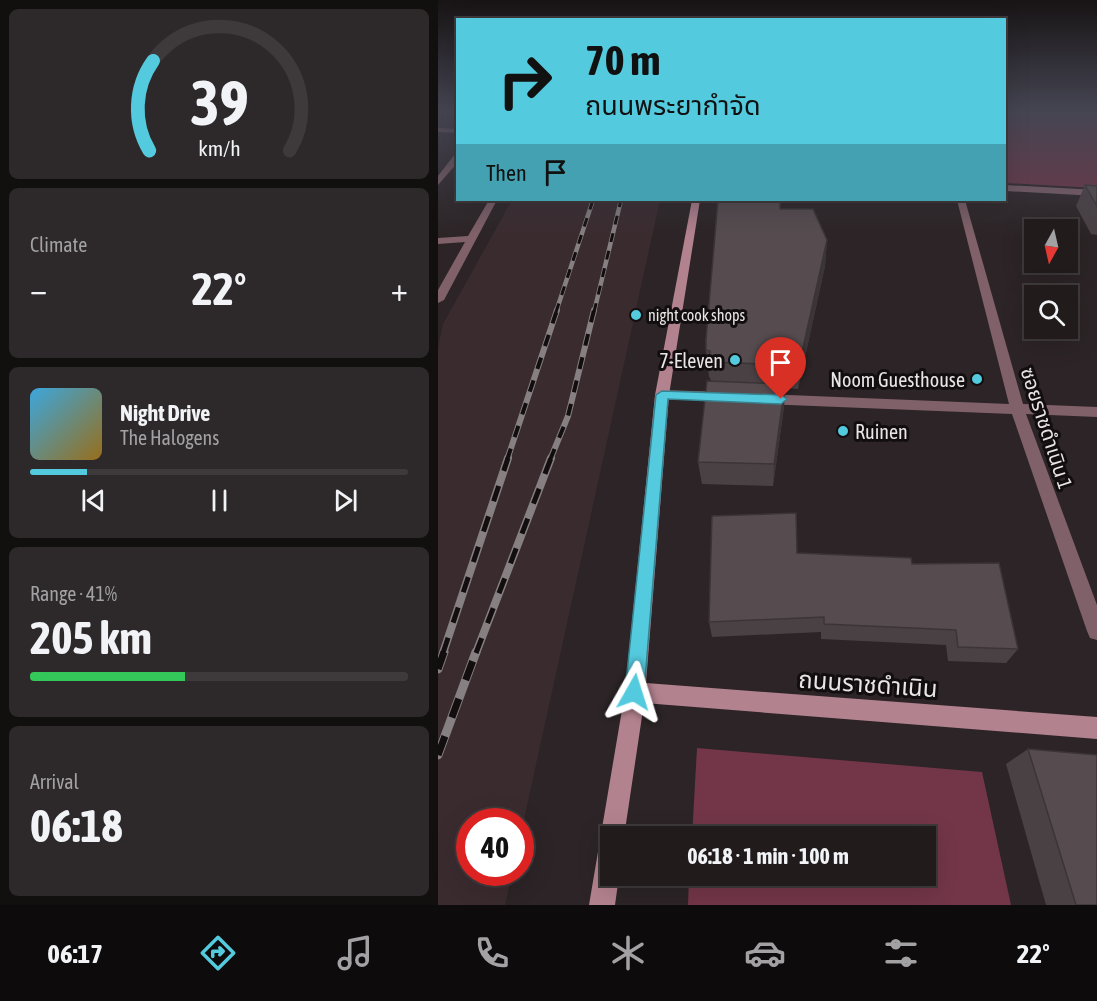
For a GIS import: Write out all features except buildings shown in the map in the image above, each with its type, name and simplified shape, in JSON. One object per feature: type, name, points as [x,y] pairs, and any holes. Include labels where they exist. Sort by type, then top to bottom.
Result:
[{"type":"street","points":[[438,182],[456,159]]},
{"type":"street","points":[[1006,188],[1097,193]]},
{"type":"street","points":[[438,300],[491,201]]},
{"type":"street","points":[[614,826],[634,692],[662,395],[696,201]]},
{"type":"street","name":"ซอยราชดำเนิน 1","points":[[961,201],[1017,409],[1097,631]]},
{"type":"street","points":[[438,241],[471,239]]},
{"type":"street","points":[[662,395],[1097,412]]},
{"type":"street","name":"ถนนราชดำเนิน","points":[[634,692],[1097,728]]},
{"type":"street","points":[[602,905],[605,886]]},
{"type":"shaded area","points":[[1006,152],[1097,152],[1097,188],[1006,183]]},
{"type":"shaded area","points":[[511,201],[660,201],[526,808],[456,808],[456,886],[509,886],[505,905],[438,905],[438,348],[443,324]]},
{"type":"shaded area","points":[[697,748],[982,772],[1011,905],[688,905],[689,886],[936,886],[936,826],[693,826]]},
{"type":"railway","points":[[556,312],[593,201]]},
{"type":"railway","points":[[594,312],[621,201]]},
{"type":"railway","points":[[507,460],[557,310]]},
{"type":"railway","points":[[550,460],[568,416],[594,310]]},
{"type":"railway","points":[[443,653],[508,458]]},
{"type":"railway","points":[[476,653],[551,458]]},
{"type":"railway","points":[[438,669],[444,652]]},
{"type":"railway","points":[[438,755],[476,652]]},
{"type":"place","name":"night cook shops","points":[[636,315]]},
{"type":"place","name":"7-Eleven","points":[[735,360]]},
{"type":"place","name":"Noom Guesthouse","points":[[977,379]]},
{"type":"place","name":"Ruinen","points":[[843,431]]},
{"type":"route","points":[[634,692],[662,395],[781,399]]}]
